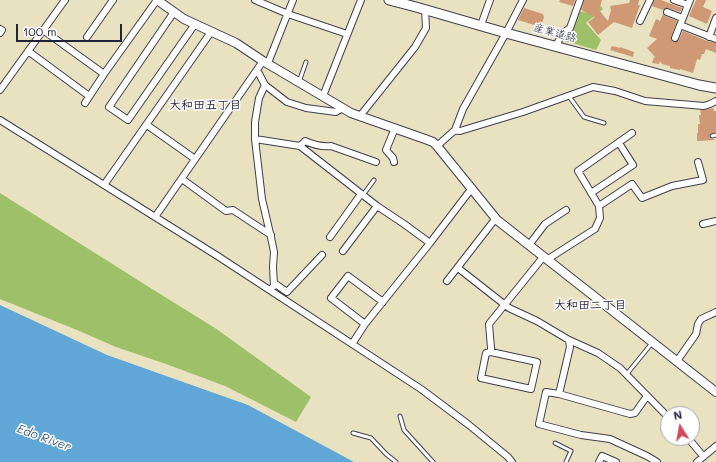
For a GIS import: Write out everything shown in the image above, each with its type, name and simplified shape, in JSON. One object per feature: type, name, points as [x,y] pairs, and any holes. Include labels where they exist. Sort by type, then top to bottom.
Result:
[{"type":"main road","name":"産業道路","points":[[389,0],[692,84],[716,88]]},
{"type":"street","points":[[0,90],[65,0]]},
{"type":"street","points":[[87,37],[113,0]]},
{"type":"street","points":[[255,0],[288,14],[347,34]]},
{"type":"street","points":[[155,217],[257,70],[266,62],[294,0]]},
{"type":"street","points":[[323,96],[361,0]]},
{"type":"street","points":[[481,25],[490,0]]},
{"type":"street","points":[[437,146],[454,130],[523,0]]},
{"type":"street","points":[[556,46],[562,34],[570,28],[580,0]]},
{"type":"street","points":[[640,22],[650,0]]},
{"type":"street","points":[[674,0],[689,3],[674,38]]},
{"type":"street","points":[[85,103],[104,74],[159,1],[195,24],[236,43],[351,113],[433,142],[496,218],[716,392]]},
{"type":"street","points":[[360,116],[415,47],[426,28],[425,9]]},
{"type":"street","points":[[174,12],[109,107],[128,120],[195,24]]},
{"type":"street","points":[[667,12],[682,18]]},
{"type":"street","points":[[709,36],[716,18]]},
{"type":"street","points":[[680,25],[716,39]]},
{"type":"street","points":[[0,29],[2,30],[0,33]]},
{"type":"street","points":[[43,30],[104,74]]},
{"type":"street","points":[[104,185],[211,32]]},
{"type":"street","points":[[28,51],[89,96]]},
{"type":"street","points":[[257,70],[265,85],[287,102],[306,108],[336,112],[343,108]]},
{"type":"street","points":[[265,85],[258,98],[255,122],[255,139],[262,199],[274,252],[274,286],[270,290]]},
{"type":"street","points":[[454,130],[460,131],[523,112],[593,87],[615,91],[645,101],[704,106],[716,101]]},
{"type":"street","points":[[0,120],[270,290],[421,389],[508,457],[512,462]]},
{"type":"street","points":[[147,125],[195,159]]},
{"type":"street","points":[[394,162],[393,158],[386,150],[395,128]]},
{"type":"street","points":[[491,352],[489,324],[505,304],[546,258],[595,229],[600,218],[599,206],[578,171],[632,134]]},
{"type":"street","points":[[255,139],[300,146],[377,206],[430,243]]},
{"type":"street","points":[[300,146],[305,141],[313,145],[325,147],[331,146],[376,162]]},
{"type":"street","points":[[591,193],[633,165],[619,143]]},
{"type":"street","points":[[599,206],[632,184],[642,198],[672,186],[703,180],[698,162]]},
{"type":"street","points":[[182,179],[226,211],[233,210],[271,235]]},
{"type":"street","points":[[354,341],[365,324],[472,188]]},
{"type":"street","points":[[330,237],[362,194]]},
{"type":"street","points":[[343,251],[377,206]]},
{"type":"street","points":[[529,245],[545,224],[566,210]]},
{"type":"street","points":[[448,281],[496,218]]},
{"type":"street","points":[[703,224],[716,221]]},
{"type":"street","points":[[274,283],[287,292],[322,255]]},
{"type":"street","points":[[458,268],[510,308],[537,321],[569,340],[598,353],[616,365],[660,410]]},
{"type":"street","points":[[365,324],[331,298],[348,276],[383,302]]},
{"type":"street","points":[[677,360],[696,334],[698,324],[701,319],[716,312]]},
{"type":"street","points":[[559,394],[570,347],[569,340]]},
{"type":"street","points":[[491,352],[537,362],[531,389],[481,378],[486,353],[491,352]]},
{"type":"street","points":[[647,396],[635,413],[630,414],[559,394],[546,392],[540,424],[581,435],[610,439],[657,462]]},
{"type":"street","points":[[695,446],[704,456]]},
{"type":"street","points":[[697,462],[716,446]]},
{"type":"street","points":[[599,462],[602,456],[616,462]]},
{"type":"lane","points":[[299,82],[306,62]]},
{"type":"lane","points":[[568,96],[584,117],[604,123]]},
{"type":"lane","points":[[362,194],[374,180]]},
{"type":"lane","points":[[626,375],[653,342]]},
{"type":"lane","points":[[400,416],[404,430],[433,462]]},
{"type":"lane","points":[[353,433],[371,438],[396,462]]},
{"type":"lane","points":[[555,443],[571,451],[566,462]]},
{"type":"green space","points":[[600,5],[603,9],[586,23],[601,40],[596,50],[562,40],[578,11],[588,13]]},
{"type":"green space","points":[[0,193],[215,328],[311,397],[296,422],[225,386],[116,347],[0,299]]},
{"type":"water","name":"Edo River","points":[[0,305],[107,355],[248,405],[354,462],[0,462]]},
{"type":"building","points":[[560,0],[575,0],[573,6],[559,2]]},
{"type":"building","points":[[584,0],[602,0],[599,10],[608,21],[611,10],[610,6],[629,3],[630,0],[639,0],[638,5],[640,5],[632,28],[614,22],[598,35],[588,22],[595,17],[581,10]]},
{"type":"building","points":[[654,0],[661,0],[682,8],[680,12],[668,8],[663,10],[652,6]]},
{"type":"building","points":[[696,0],[706,0],[703,7],[712,11],[707,24],[689,16]]},
{"type":"building","points":[[524,8],[543,14],[544,17],[541,27],[518,20]]},
{"type":"building","points":[[663,14],[677,21],[671,37],[673,42],[678,41],[683,31],[716,43],[716,53],[706,49],[700,60],[697,59],[693,73],[670,68],[670,66],[662,64],[660,61],[659,64],[652,63],[654,57],[656,58],[647,48],[657,39],[649,36],[656,19],[660,21]]},
{"type":"building","points":[[612,46],[634,52],[633,57],[610,50]]},
{"type":"building","points":[[713,108],[714,111],[716,111],[716,132],[710,134],[709,136],[711,139],[715,140],[697,141],[698,124],[700,124],[699,115],[701,115],[700,110]]},
{"type":"district","name":"大和田五丁目","points":[[205,105]]},
{"type":"district","name":"大和田二丁目","points":[[590,305]]}]
